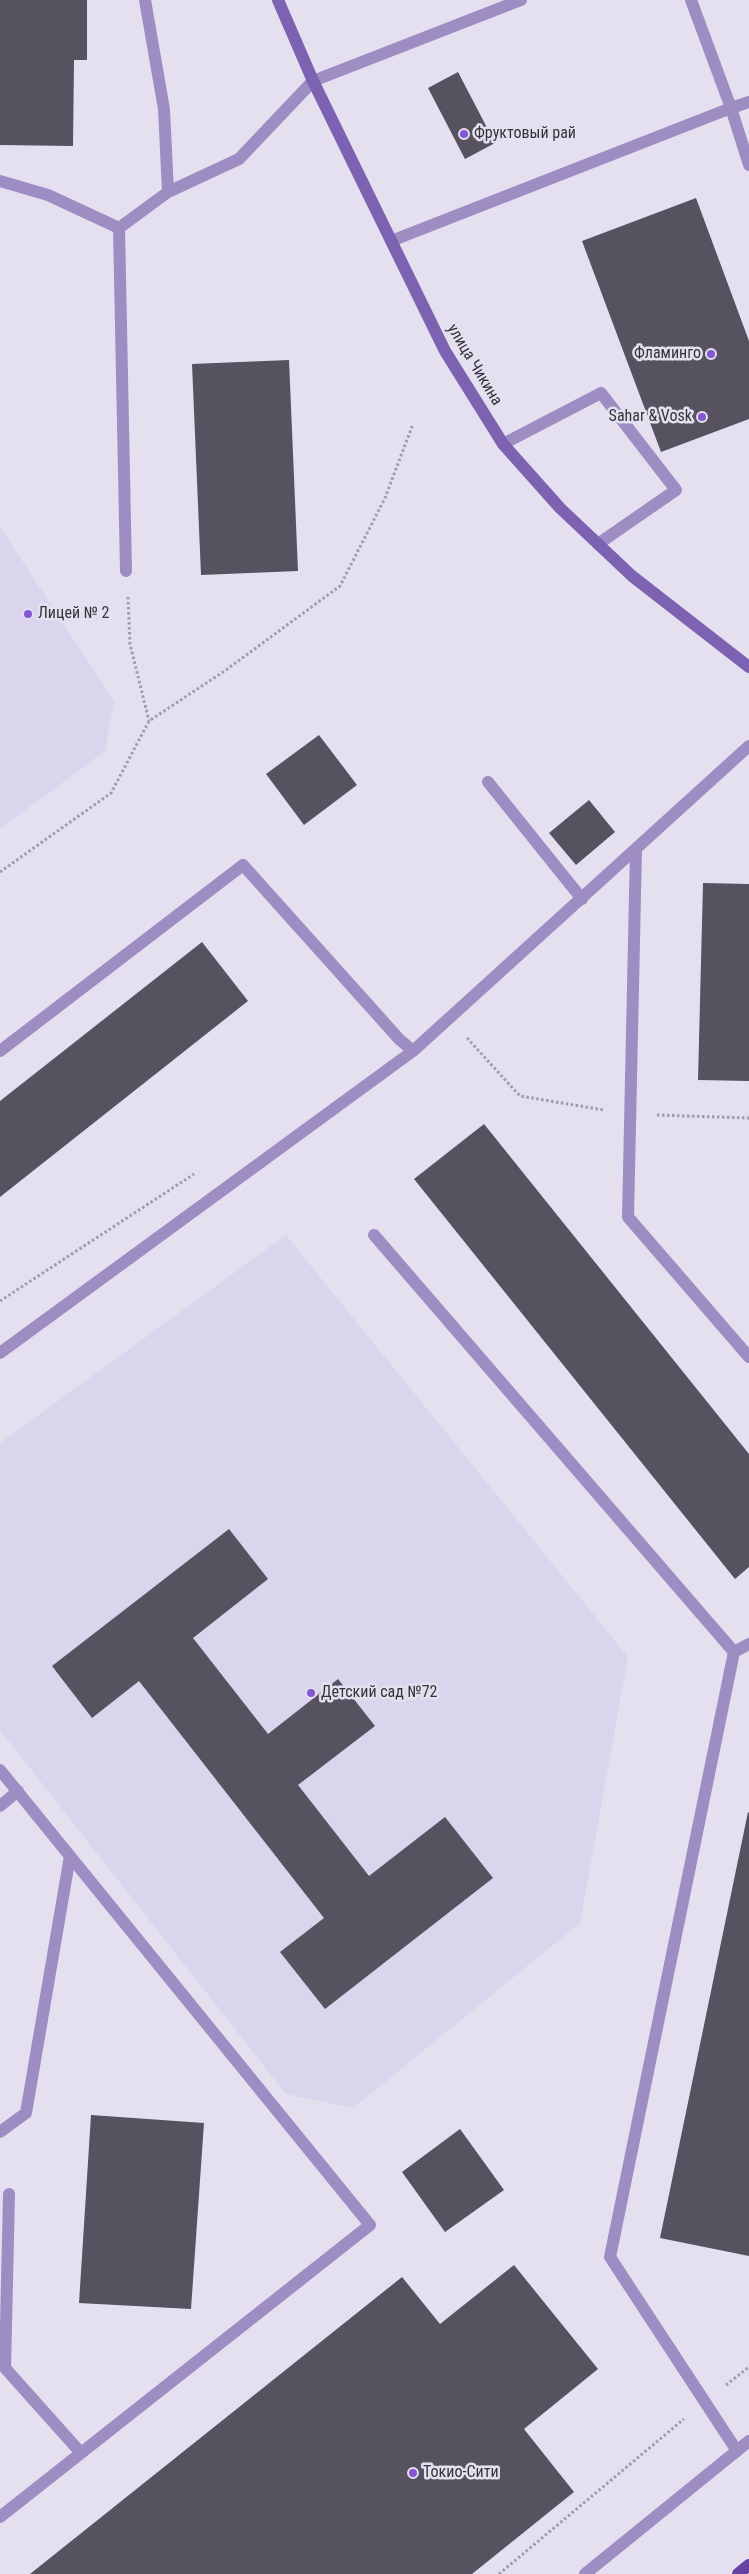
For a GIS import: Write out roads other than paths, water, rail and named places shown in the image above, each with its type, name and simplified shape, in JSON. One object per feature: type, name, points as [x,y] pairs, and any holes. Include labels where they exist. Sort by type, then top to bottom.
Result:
[{"type":"main road","points":[[738,2574],[749,2565]]},
{"type":"street","points":[[145,0],[164,109],[168,192]]},
{"type":"street","name":"улица Чикина","points":[[278,0],[313,81],[445,351],[503,444],[560,508],[632,576],[749,667]]},
{"type":"street","points":[[119,228],[168,192],[239,159],[313,81],[520,0]]},
{"type":"street","points":[[691,0],[731,108],[749,165]]},
{"type":"street","points":[[391,241],[749,102]]},
{"type":"street","points":[[0,181],[48,195],[119,228]]},
{"type":"street","points":[[119,228],[126,571]]},
{"type":"street","points":[[503,444],[601,393],[676,490],[598,544]]},
{"type":"street","points":[[0,1353],[413,1051],[749,746]]},
{"type":"street","points":[[488,782],[582,898]]},
{"type":"street","points":[[636,849],[628,1217],[749,1357]]},
{"type":"street","points":[[0,1051],[243,865],[399,1039],[413,1051]]},
{"type":"street","points":[[374,1235],[734,1652]]},
{"type":"street","points":[[734,1652],[749,1644]]},
{"type":"street","points":[[734,1652],[610,2257],[738,2451]]},
{"type":"street","points":[[0,1770],[370,2225],[0,2517]]},
{"type":"street","points":[[0,1806],[18,1792]]},
{"type":"street","points":[[0,2132],[26,2113],[70,1856]]},
{"type":"street","points":[[9,2194],[5,2368],[80,2453]]},
{"type":"street","points":[[586,2574],[749,2441]]},
{"type":"place","name":"Фруктовый рай","points":[[464,134]]},
{"type":"place","name":"Фламинго","points":[[711,354]]},
{"type":"place","name":"Sahar & Vosk","points":[[702,417]]},
{"type":"place","name":"Лицей № 2","points":[[28,614]]},
{"type":"place","name":"Детский сад №72","points":[[311,1693]]},
{"type":"place","name":"Токио-Сити","points":[[413,2473]]}]
